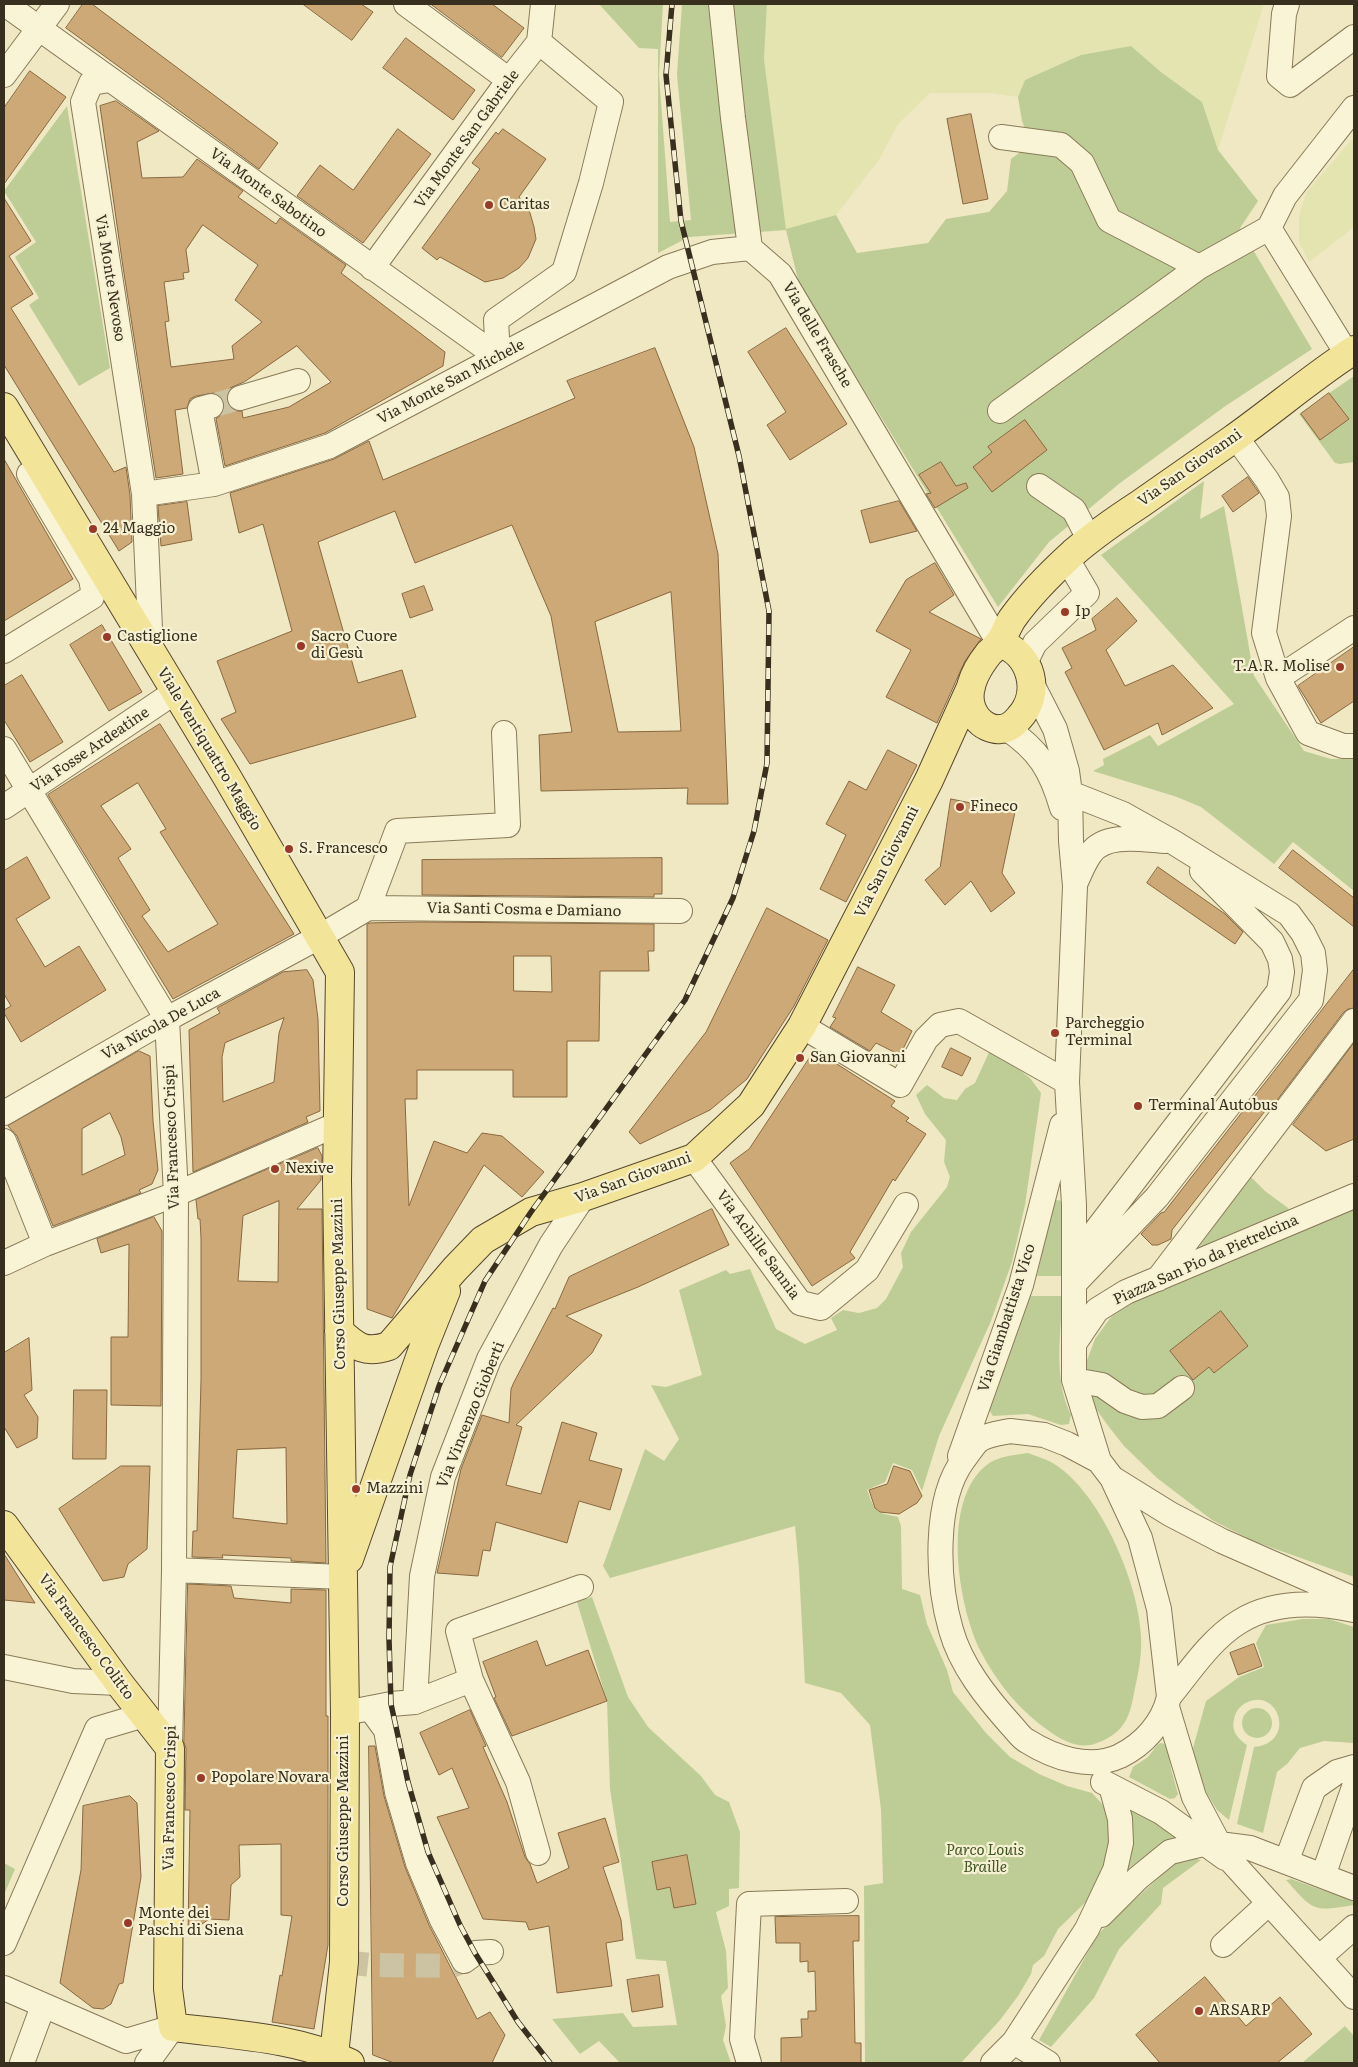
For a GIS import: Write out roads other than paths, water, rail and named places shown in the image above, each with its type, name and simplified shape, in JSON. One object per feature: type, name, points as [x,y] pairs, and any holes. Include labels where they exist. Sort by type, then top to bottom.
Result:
[{"type":"main road","name":"Via San Giovanni","points":[[1019,662],[1011,620],[1032,594],[1067,559],[1089,539],[1236,437],[1351,352]]},
{"type":"main road","name":"Viale Ventiquattro Maggio","points":[[4,407],[175,692],[319,938]]},
{"type":"main road","points":[[982,662],[1019,662],[1030,704],[1024,713],[1015,723],[998,728],[979,721],[972,711],[969,699],[970,687],[982,662]]},
{"type":"main road","name":"Via San Giovanni","points":[[339,1331],[352,1343],[365,1350],[377,1350],[389,1346],[455,1268],[483,1240],[531,1212],[583,1197],[694,1158],[750,1105],[802,1026],[929,780],[970,687]]},
{"type":"main road","name":"Via San Giovanni","points":[[929,780],[940,762],[954,748],[971,736],[998,728]]},
{"type":"main road","name":"Corso Giuseppe Mazzini","points":[[319,938],[340,972],[338,1124],[339,1331],[343,1577],[357,1711],[339,2061]]},
{"type":"main road","name":"Corso Giuseppe Mazzini","points":[[343,1577],[424,1346],[455,1268]]},
{"type":"main road","name":"Via Francesco Colitto","points":[[4,1525],[118,1683],[170,1748]]},
{"type":"main road","name":"Via Francesco Crispi","points":[[170,1748],[168,1989],[173,2027]]},
{"type":"main road","points":[[173,2027],[302,2045],[339,2061]]},
{"type":"street","name":"Via Monte Sabotino","points":[[6,4],[38,29],[498,358]]},
{"type":"street","points":[[4,75],[57,4]]},
{"type":"street","points":[[406,4],[509,80]]},
{"type":"street","points":[[721,4],[733,118],[750,248]]},
{"type":"street","points":[[1287,4],[1284,14],[1279,76],[1290,85],[1354,37]]},
{"type":"street","points":[[498,358],[496,320],[564,272],[591,184],[611,102],[539,42],[537,8]]},
{"type":"street","name":"Via Monte San Gabriele","points":[[372,268],[509,80],[539,42]]},
{"type":"street","name":"Via Monte Nevoso","points":[[110,80],[91,83],[83,102],[144,494]]},
{"type":"street","points":[[1000,411],[1200,267],[1269,228],[1285,196],[1354,108]]},
{"type":"street","points":[[1001,136],[1061,145],[1082,163],[1109,220],[1200,267]]},
{"type":"street","points":[[1269,228],[1351,352]]},
{"type":"street","name":"Via Monte San Michele","points":[[144,494],[214,484],[330,446],[668,267],[712,252],[750,248]]},
{"type":"street","name":"Via delle Frasche","points":[[750,248],[780,274],[1019,662]]},
{"type":"street","points":[[240,398],[298,381]]},
{"type":"street","points":[[211,406],[200,409],[214,484]]},
{"type":"street","points":[[4,432],[91,579],[94,590],[92,597],[4,651]]},
{"type":"street","points":[[1236,437],[1277,497],[1279,516],[1264,633],[1278,678],[1308,734],[1343,746],[1354,746]]},
{"type":"street","points":[[1039,486],[1074,510],[1089,539]]},
{"type":"street","points":[[144,494],[151,652]]},
{"type":"street","points":[[1019,662],[1035,643],[1087,593],[1067,559]]},
{"type":"street","points":[[77,606],[101,597],[108,601],[135,639],[151,652]]},
{"type":"street","points":[[1278,678],[1354,628]]},
{"type":"street","name":"Via Giambattista Vico","points":[[1019,662],[1054,729],[1067,771],[1070,793],[1074,886],[1067,1093],[1075,1258],[1074,1380],[1106,1469],[1140,1538],[1159,1609],[1168,1702]]},
{"type":"street","name":"Via Fosse Ardeatine","points":[[4,808],[175,692]]},
{"type":"street","name":"Via Giambattista Vico","points":[[998,728],[1031,747],[1047,769],[1058,792],[1071,841]]},
{"type":"street","points":[[368,908],[397,831],[508,825],[504,733]]},
{"type":"street","name":"Via Francesco Crispi","points":[[4,749],[167,1019],[176,1194],[174,1570],[170,1748]]},
{"type":"street","points":[[1070,793],[1123,814],[1173,842],[1289,914],[1303,933],[1313,953],[1315,970],[1311,1000],[1157,1197],[1074,1284]]},
{"type":"street","points":[[1074,886],[1092,852],[1106,842],[1122,839],[1173,842],[1272,942],[1280,959],[1282,972],[1279,992],[1075,1258]]},
{"type":"street","name":"Via Nicola De Luca","points":[[4,1112],[167,1019],[319,938],[368,908]]},
{"type":"street","name":"Via Santi Cosma e Damiano","points":[[368,908],[680,911]]},
{"type":"street","points":[[802,1026],[900,1085],[926,1039],[940,1025],[959,1021],[1067,1093]]},
{"type":"street","points":[[1158,1279],[1354,1021]]},
{"type":"street","name":"Via Giambattista Vico","points":[[1062,1759],[1026,1741],[988,1700],[968,1668],[951,1632],[942,1591],[942,1514],[954,1472],[1021,1285],[1067,1093]]},
{"type":"street","points":[[4,1263],[45,1244],[176,1194],[338,1124]]},
{"type":"street","points":[[4,1141],[45,1244]]},
{"type":"street","name":"Via Achille Sannia","points":[[694,1158],[800,1303],[807,1305],[821,1308],[867,1270],[906,1205]]},
{"type":"street","name":"Piazza San Pio da Pietrelcina","points":[[1074,1344],[1097,1310],[1126,1292],[1354,1196]]},
{"type":"street","name":"Via Vincenzo Gioberti","points":[[415,1702],[422,1576],[443,1476],[489,1360],[550,1245],[583,1197]]},
{"type":"street","points":[[1074,1380],[1102,1386],[1125,1401],[1142,1407],[1158,1406],[1182,1388]]},
{"type":"street","points":[[954,1472],[980,1439],[1010,1431],[1044,1435],[1067,1444],[1170,1514],[1222,1542],[1354,1599]]},
{"type":"street","points":[[174,1570],[343,1577]]},
{"type":"street","points":[[538,1854],[518,1782],[471,1680],[458,1631],[581,1587]]},
{"type":"street","points":[[1062,1759],[1088,1763],[1115,1758],[1133,1750],[1151,1732],[1168,1702],[1199,1660],[1239,1622],[1269,1609],[1302,1604],[1327,1604],[1354,1610]]},
{"type":"street","points":[[4,1667],[73,1681],[118,1683]]},
{"type":"street","points":[[357,1711],[415,1702],[471,1680]]},
{"type":"street","points":[[1168,1702],[1194,1796],[1218,1850]]},
{"type":"street","points":[[357,1711],[386,1730],[397,1792],[407,1829],[428,1889],[464,1962],[475,1953],[491,1952]]},
{"type":"street","points":[[4,1943],[96,1729],[144,1715]]},
{"type":"street","points":[[1062,1759],[1161,1812],[1218,1850],[1354,1997]]},
{"type":"street","points":[[1286,1862],[1314,1788],[1337,1772],[1354,1767]]},
{"type":"street","points":[[993,2063],[1014,2042],[1087,1929],[1115,1870],[1121,1843],[1120,1819],[1111,1786]]},
{"type":"street","points":[[1323,1876],[1354,1787]]},
{"type":"street","points":[[1087,1929],[1138,1878],[1170,1852],[1250,1848],[1354,1888]]},
{"type":"street","points":[[749,2063],[742,2039],[749,1904],[846,1901]]},
{"type":"street","points":[[1223,1945],[1269,1903]]},
{"type":"street","points":[[1319,1958],[1354,1927]]},
{"type":"street","points":[[4,1988],[126,2041],[173,2027]]},
{"type":"street","points":[[22,2063],[43,2006]]},
{"type":"street","points":[[147,2063],[173,2027]]},
{"type":"street","points":[[1014,2042],[1048,2063]]},
{"type":"tunnel","points":[[211,406],[240,398]]},
{"type":"tunnel","points":[[344,1962],[372,1965],[451,1966],[464,1961]]},
{"type":"railway","points":[[550,2063],[518,2022],[475,1953],[460,1925],[428,1852],[408,1782],[391,1704],[389,1639],[390,1567],[410,1475],[439,1386],[485,1281],[531,1212],[685,1000],[733,898],[754,831],[767,763],[769,611],[739,456],[681,221],[666,75],[672,4]]},
{"type":"place","name":"Caritas","points":[[489,205]]},
{"type":"place","name":"24 Maggio","points":[[93,529]]},
{"type":"place","name":"Ip","points":[[1065,612]]},
{"type":"place","name":"Castiglione","points":[[107,637]]},
{"type":"place","name":"Sacro Cuore di Gesù","points":[[301,646]]},
{"type":"place","name":"T.A.R. Molise","points":[[1340,667]]},
{"type":"place","name":"Fineco","points":[[960,807]]},
{"type":"place","name":"S. Francesco","points":[[289,849]]},
{"type":"place","name":"Parcheggio Terminal","points":[[1055,1033]]},
{"type":"place","name":"San Giovanni","points":[[800,1058]]},
{"type":"place","name":"Terminal Autobus","points":[[1138,1106]]},
{"type":"place","name":"Nexive","points":[[275,1169]]},
{"type":"place","name":"Mazzini","points":[[356,1489]]},
{"type":"place","name":"Popolare Novara","points":[[201,1778]]},
{"type":"place","name":"Monte dei Paschi di Siena","points":[[128,1923]]},
{"type":"place","name":"ARSARP","points":[[1199,2011]]},
{"type":"park label","name":"Parco Louis Braille","points":[[985,1860]]}]
